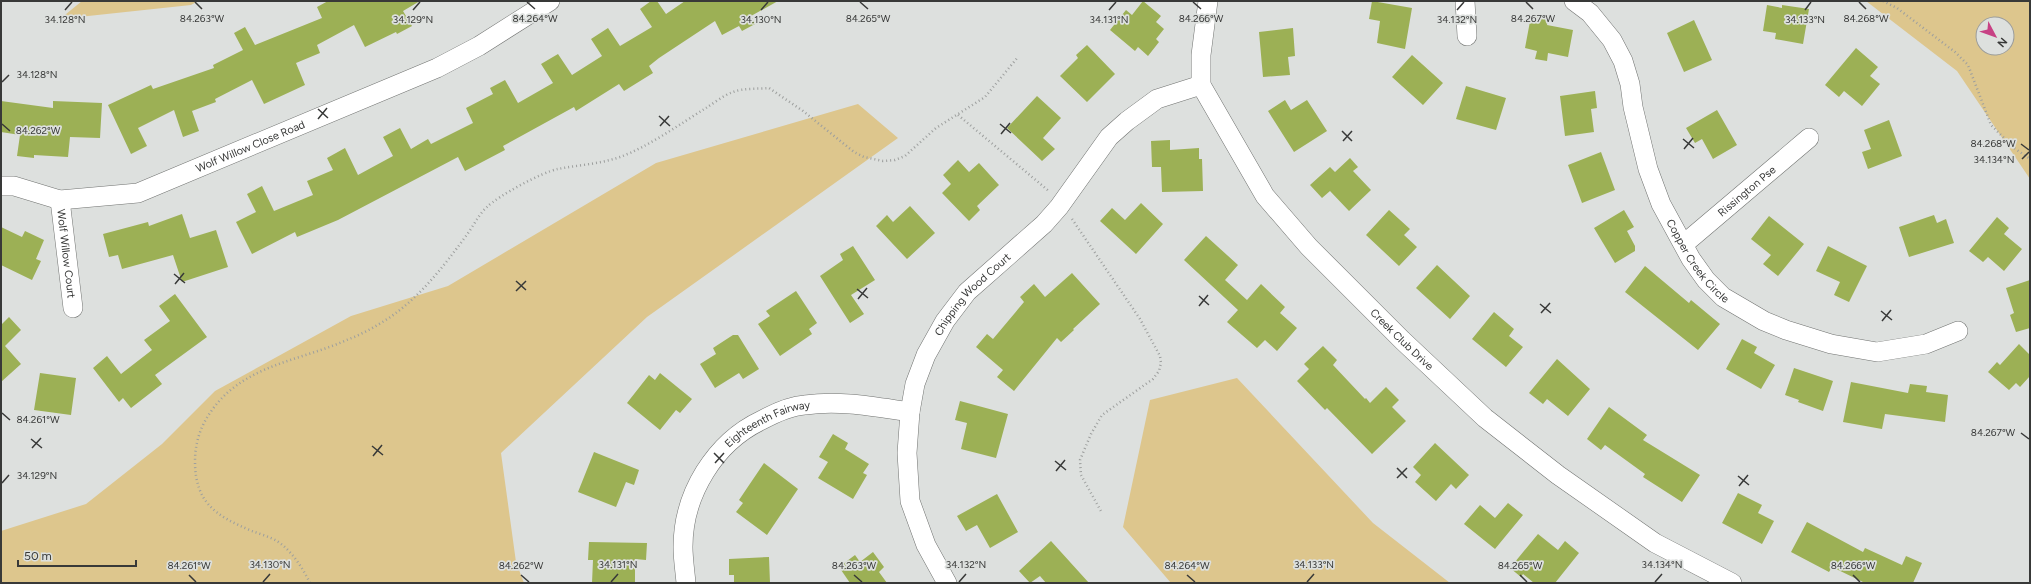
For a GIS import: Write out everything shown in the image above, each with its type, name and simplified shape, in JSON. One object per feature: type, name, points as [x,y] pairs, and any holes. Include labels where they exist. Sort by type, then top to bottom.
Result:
[{"type":"street","name":"Wolf Willow Close Road","points":[[1,186],[14,186],[60,200],[138,193],[437,68],[479,46],[550,1]]},
{"type":"street","name":"Creek Club Drive","points":[[1208,1],[1201,55],[1201,85],[1239,154],[1265,196],[1330,270],[1485,418],[1558,475],[1655,543],[1732,583]]},
{"type":"street","points":[[1465,1],[1466,36]]},
{"type":"street","name":"Copper Creek Circle","points":[[1574,1],[1590,13],[1612,40],[1623,61],[1630,84],[1633,107],[1648,169],[1660,204],[1706,280],[1723,297],[1764,321],[1808,338],[1846,347],[1877,352],[1926,344],[1958,331]]},
{"type":"street","name":"Chipping Wood Court","points":[[947,583],[926,545],[910,501],[907,453],[910,412],[915,384],[926,355],[945,321],[967,292],[1044,224],[1059,207],[1109,137],[1157,98],[1201,85]]},
{"type":"street","name":"Rissington Pse","points":[[1684,244],[1809,138]]},
{"type":"street","name":"Wolf Willow Court","points":[[60,200],[73,308]]},
{"type":"street","name":"Eighteenth Fairway","points":[[686,583],[683,546],[691,501],[701,479],[713,460],[729,443],[750,426],[776,413],[803,405],[828,402],[910,412]]},
{"type":"path","points":[[1883,1],[1897,8],[1955,52],[1968,65],[1991,125],[2014,148],[2030,159]]},
{"type":"path","points":[[310,583],[303,568],[276,540],[227,520],[214,511],[204,500],[202,495],[198,484],[195,462],[198,438],[202,423],[218,402],[232,388],[255,374],[278,363],[348,340],[388,318],[426,286],[443,267],[486,207],[501,196],[556,169],[576,167],[620,157],[664,134],[733,92],[769,88],[803,111],[854,152],[864,157],[883,161],[895,160],[905,156],[936,128],[985,97],[1018,57]]},
{"type":"path","points":[[958,115],[1055,198]]},
{"type":"path","points":[[1068,215],[1140,319],[1160,356],[1161,363],[1159,371],[1153,379],[1102,414],[1091,434],[1080,460],[1081,475],[1102,513]]},
{"type":"shaded area","points":[[82,1],[198,1],[191,5],[60,19]]},
{"type":"shaded area","points":[[1866,1],[2030,1],[2030,179],[1957,71]]},
{"type":"shaded area","points":[[858,104],[898,138],[647,317],[501,453],[516,562],[524,583],[1,583],[1,531],[86,504],[162,444],[215,391],[351,316],[448,286],[656,163]]},
{"type":"shaded area","points":[[1237,378],[1373,523],[1450,583],[1171,583],[1123,527],[1150,400]]},
{"type":"building","points":[[328,1],[420,1],[403,11],[412,26],[397,34],[396,32],[365,47],[354,25],[317,45],[320,53],[296,63],[305,85],[264,104],[252,80],[215,99],[216,102],[192,111],[199,131],[183,137],[174,110],[138,128],[147,146],[131,154],[108,105],[151,85],[153,89],[214,68],[213,65],[243,50],[234,33],[245,27],[255,45],[322,18],[317,7]]},
{"type":"building","points":[[651,1],[657,1],[666,14],[685,1],[778,1],[751,16],[755,24],[742,31],[739,26],[722,35],[715,21],[659,58],[649,66],[653,73],[624,91],[619,84],[576,111],[574,107],[503,146],[505,150],[465,171],[458,157],[338,220],[297,237],[295,232],[252,254],[236,222],[256,212],[247,194],[262,186],[274,211],[313,195],[307,181],[333,170],[327,158],[345,148],[358,175],[393,156],[383,137],[400,128],[411,149],[428,139],[431,144],[473,123],[466,108],[493,94],[490,88],[505,80],[518,103],[553,83],[541,64],[558,54],[572,75],[602,56],[591,39],[608,28],[620,46],[652,27],[640,9]]},
{"type":"building","points":[[1143,1],[1161,16],[1156,22],[1164,29],[1156,39],[1159,42],[1148,56],[1138,47],[1135,51],[1110,30],[1126,10],[1132,15]]},
{"type":"building","points":[[1372,1],[1412,8],[1405,49],[1377,43],[1380,21],[1369,19]]},
{"type":"building","points":[[1767,5],[1782,8],[1782,5],[1809,9],[1803,44],[1775,39],[1776,33],[1763,31]]},
{"type":"building","points":[[1531,16],[1548,19],[1547,25],[1573,30],[1568,57],[1548,53],[1547,61],[1535,59],[1537,51],[1525,48]]},
{"type":"building","points":[[1694,20],[1712,60],[1684,72],[1667,33]]},
{"type":"building","points":[[1293,28],[1295,56],[1288,57],[1290,75],[1263,77],[1259,32]]},
{"type":"building","points":[[1087,45],[1115,74],[1087,102],[1060,76],[1078,58],[1076,55]]},
{"type":"building","points":[[1856,48],[1878,67],[1870,76],[1880,84],[1862,106],[1844,91],[1839,97],[1825,85]]},
{"type":"building","points":[[1412,55],[1443,83],[1423,105],[1392,77]]},
{"type":"building","points":[[1466,86],[1506,98],[1496,130],[1456,119]]},
{"type":"building","points":[[1595,91],[1597,108],[1591,109],[1594,132],[1565,136],[1560,96]]},
{"type":"building","points":[[1037,96],[1061,118],[1043,138],[1055,149],[1042,161],[1007,128]]},
{"type":"building","points":[[1285,100],[1291,110],[1307,100],[1327,131],[1294,152],[1268,111]]},
{"type":"building","points":[[1,101],[53,108],[53,101],[102,103],[100,138],[70,137],[68,157],[34,155],[34,158],[17,156],[20,135],[1,132]]},
{"type":"building","points":[[1717,110],[1737,145],[1713,159],[1702,139],[1695,143],[1686,128]]},
{"type":"building","points":[[1889,120],[1902,156],[1868,169],[1862,152],[1871,149],[1864,130]]},
{"type":"building","points":[[1170,140],[1170,150],[1199,148],[1199,159],[1202,159],[1203,191],[1162,192],[1161,167],[1152,167],[1151,141]]},
{"type":"building","points":[[1601,152],[1615,190],[1582,203],[1568,165]]},
{"type":"building","points":[[1350,158],[1358,167],[1353,171],[1371,190],[1349,211],[1330,191],[1322,198],[1310,185],[1330,167],[1335,172]]},
{"type":"building","points":[[958,160],[969,172],[979,163],[999,185],[977,206],[980,210],[969,221],[942,193],[951,184],[943,175]]},
{"type":"building","points":[[1141,203],[1163,224],[1136,254],[1100,221],[1112,208],[1125,220]]},
{"type":"building","points":[[910,206],[935,233],[907,259],[876,226],[887,215],[893,222]]},
{"type":"building","points":[[1389,210],[1410,229],[1404,235],[1417,247],[1399,266],[1366,235]]},
{"type":"building","points":[[1624,210],[1634,227],[1627,231],[1635,246],[1635,251],[1615,263],[1594,228]]},
{"type":"building","points":[[182,214],[190,238],[216,230],[228,267],[182,282],[173,255],[122,269],[118,255],[109,257],[103,234],[148,222],[149,226]]},
{"type":"building","points":[[1934,215],[1937,223],[1946,219],[1954,243],[1909,257],[1899,227]]},
{"type":"building","points":[[1769,216],[1804,244],[1778,276],[1763,264],[1771,255],[1751,239]]},
{"type":"building","points":[[1997,217],[2009,228],[2004,234],[2022,249],[2004,271],[1988,257],[1983,262],[1969,251]]},
{"type":"building","points":[[1,227],[22,237],[25,231],[44,240],[36,259],[41,261],[32,280],[1,265]]},
{"type":"building","points":[[1206,236],[1238,265],[1225,280],[1247,300],[1261,284],[1285,307],[1280,313],[1297,328],[1277,351],[1265,340],[1257,348],[1227,322],[1238,310],[1184,260]]},
{"type":"building","points":[[853,246],[875,280],[851,295],[864,314],[850,323],[820,276],[843,260],[840,254]]},
{"type":"building","points":[[1828,246],[1867,266],[1849,302],[1834,295],[1840,282],[1816,271]]},
{"type":"building","points":[[1437,265],[1470,296],[1450,319],[1416,288]]},
{"type":"building","points":[[1645,266],[1689,303],[1691,300],[1720,324],[1698,350],[1625,292]]},
{"type":"building","points":[[1072,273],[1100,304],[1061,342],[1057,338],[1014,391],[997,377],[1003,370],[976,347],[987,334],[993,339],[1024,302],[1020,297],[1034,284],[1045,297]]},
{"type":"building","points":[[2030,280],[2030,328],[2016,332],[2010,315],[2014,313],[2006,288]]},
{"type":"building","points":[[796,291],[817,323],[809,329],[812,334],[780,356],[758,324],[770,316],[766,311]]},
{"type":"building","points":[[175,294],[207,337],[155,375],[162,384],[131,408],[123,398],[119,402],[93,368],[107,356],[121,374],[152,350],[144,340],[170,321],[159,306]]},
{"type":"building","points":[[1494,312],[1514,329],[1509,336],[1523,347],[1506,367],[1472,339]]},
{"type":"building","points":[[9,317],[21,330],[5,346],[21,364],[1,382],[1,325]]},
{"type":"building","points":[[733,335],[738,335],[759,369],[743,379],[739,373],[715,388],[700,364],[716,354],[713,348]]},
{"type":"building","points":[[1742,339],[1757,347],[1754,353],[1775,365],[1761,389],[1726,369]]},
{"type":"building","points":[[2019,344],[2030,355],[2030,376],[2020,387],[2016,383],[2009,390],[1988,372],[1997,362],[2000,365]]},
{"type":"building","points":[[1323,346],[1337,360],[1333,365],[1370,403],[1386,387],[1399,400],[1392,407],[1406,421],[1372,454],[1327,408],[1325,410],[1297,381],[1309,369],[1304,364]]},
{"type":"building","points":[[1557,359],[1590,389],[1568,416],[1547,399],[1543,404],[1529,393]]},
{"type":"building","points":[[1794,368],[1833,381],[1823,411],[1798,402],[1799,400],[1785,395]]},
{"type":"building","points":[[40,373],[76,378],[71,415],[34,410]]},
{"type":"building","points":[[660,373],[692,399],[680,413],[676,410],[660,430],[627,403],[649,375],[655,380]]},
{"type":"building","points":[[1851,382],[1908,393],[1910,384],[1927,386],[1926,392],[1948,395],[1945,422],[1885,414],[1882,429],[1843,422]]},
{"type":"building","points":[[960,401],[1008,414],[996,458],[961,449],[967,423],[955,420]]},
{"type":"building","points":[[1609,407],[1647,435],[1643,440],[1700,475],[1682,502],[1643,477],[1645,474],[1605,445],[1601,450],[1587,439]]},
{"type":"building","points":[[833,434],[848,443],[845,449],[869,464],[863,473],[867,475],[853,499],[818,478],[828,462],[819,457]]},
{"type":"building","points":[[1435,443],[1469,475],[1456,489],[1451,484],[1436,501],[1415,482],[1421,475],[1413,467]]},
{"type":"building","points":[[594,452],[639,470],[634,485],[626,482],[616,507],[578,492]]},
{"type":"building","points":[[764,463],[798,489],[767,535],[736,512],[743,503],[739,500]]},
{"type":"building","points":[[1738,493],[1762,505],[1758,513],[1774,521],[1762,544],[1722,523]]},
{"type":"building","points":[[997,494],[1018,532],[990,548],[977,525],[966,531],[957,516]]},
{"type":"building","points":[[1508,503],[1523,515],[1495,549],[1464,524],[1480,505],[1495,518]]},
{"type":"building","points":[[1807,522],[1863,552],[1865,548],[1902,565],[1906,556],[1922,563],[1913,583],[1865,583],[1832,567],[1829,572],[1791,552]]},
{"type":"building","points":[[1538,534],[1558,550],[1565,541],[1579,553],[1555,583],[1534,583],[1523,574],[1521,577],[1510,568]]},
{"type":"building","points":[[1051,541],[1089,583],[1046,583],[1040,576],[1030,583],[1019,571]]},
{"type":"building","points":[[589,542],[647,543],[646,560],[635,559],[635,583],[592,583],[593,560],[588,560]]},
{"type":"building","points":[[873,552],[884,567],[879,572],[887,583],[850,583],[839,567],[855,555],[860,562]]},
{"type":"building","points":[[769,557],[770,583],[734,583],[734,575],[729,575],[729,559]]}]
